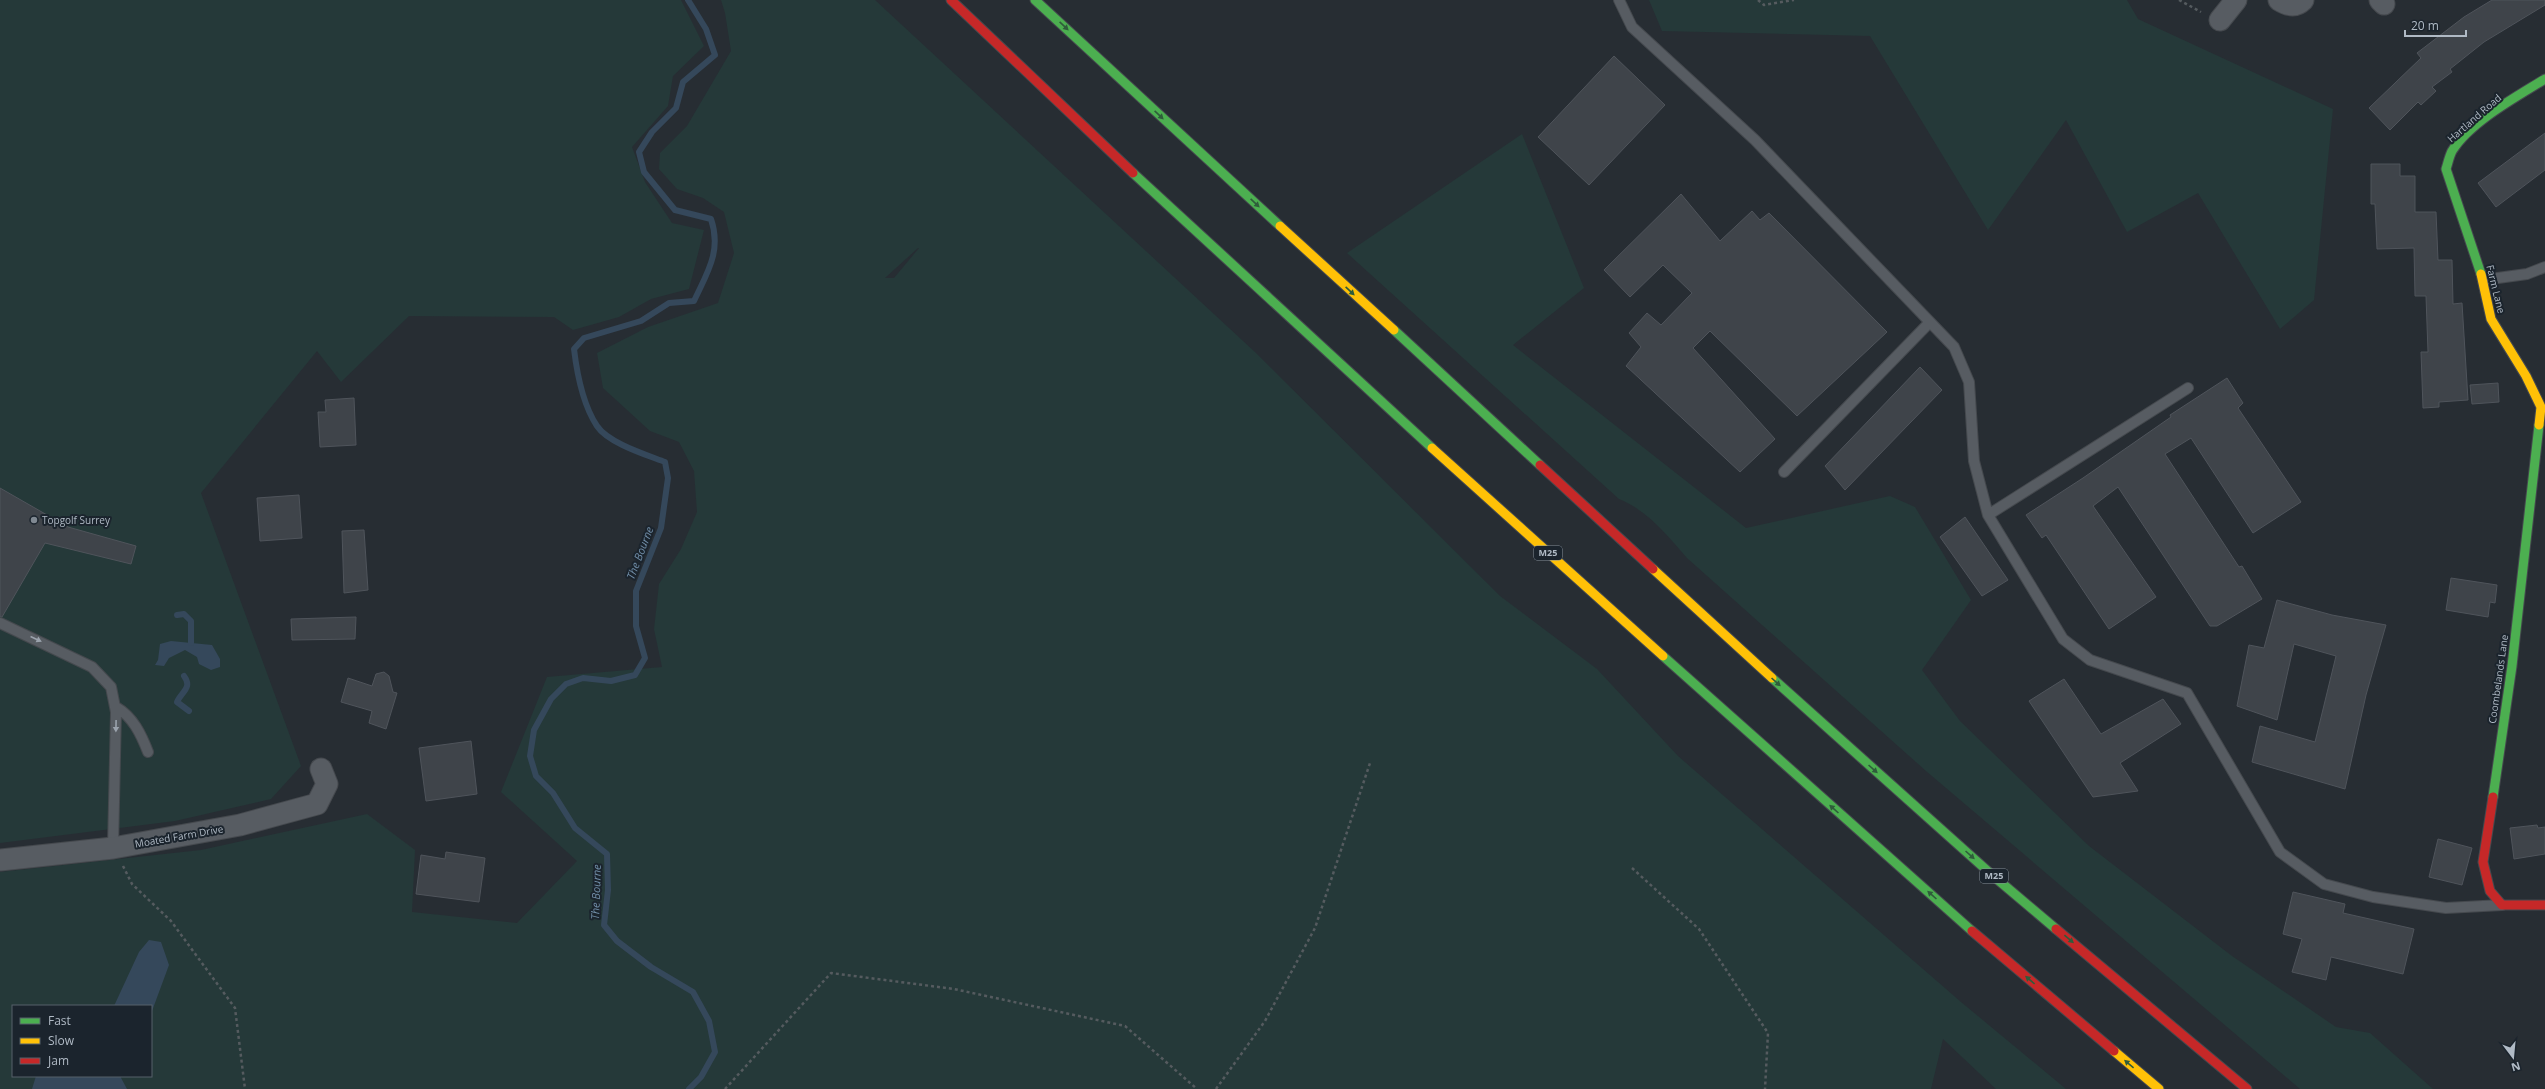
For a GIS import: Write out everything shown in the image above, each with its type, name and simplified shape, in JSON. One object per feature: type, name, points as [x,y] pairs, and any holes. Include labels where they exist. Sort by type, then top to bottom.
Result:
[{"type":"main road","name":"M25","points":[[951,0],[1234,268],[1554,558],[1985,943],[2159,1089]]},
{"type":"main road","name":"M25","points":[[1035,0],[1752,662],[1991,874],[2247,1089]]},
{"type":"main road","name":"Hartland Road","points":[[2446,169],[2452,152],[2465,138],[2498,109],[2545,79]]},
{"type":"main road","name":"Farm Lane","points":[[2446,169],[2483,280],[2491,319],[2526,376],[2541,407]]},
{"type":"main road","name":"Coombelands Lane","points":[[2502,905],[2490,892],[2483,862],[2512,666],[2541,407]]},
{"type":"main road","points":[[2502,905],[2545,905]]},
{"type":"street","points":[[2220,20],[2236,0]]},
{"type":"street","points":[[2278,0],[2287,5],[2299,4],[2303,0]]},
{"type":"street","name":"Moated Farm Drive","points":[[0,860],[113,848],[240,825],[317,804],[327,784],[321,769]]},
{"type":"lane","points":[[1619,0],[1632,27],[1755,140],[1954,347],[1969,382],[1974,461],[1988,515],[2063,639],[2090,660],[2187,693],[2280,852],[2324,884],[2373,897],[2446,908],[2502,905]]},
{"type":"lane","points":[[2483,280],[2527,274],[2545,267]]},
{"type":"lane","points":[[1784,472],[1930,322]]},
{"type":"lane","points":[[1988,515],[2188,388]]},
{"type":"lane","points":[[0,623],[92,667],[111,687],[116,707],[113,848]]},
{"type":"lane","points":[[116,707],[126,713],[133,722],[148,752]]},
{"type":"path","points":[[1758,0],[1764,5],[1794,0]]},
{"type":"path","points":[[2179,0],[2220,20]]},
{"type":"path","points":[[1216,1089],[1265,1021],[1315,928],[1370,763]]},
{"type":"path","points":[[113,848],[132,884],[171,921],[235,1008],[245,1089]]},
{"type":"path","points":[[1632,868],[1699,929],[1768,1033],[1765,1089]]},
{"type":"path","points":[[725,1089],[831,973],[954,989],[1125,1026],[1197,1089]]},
{"type":"green space","name":"Topgolf Surrey","points":[[0,0],[681,0],[704,46],[673,76],[668,106],[632,147],[645,182],[672,223],[704,230],[689,289],[651,299],[619,317],[573,330],[554,317],[409,316],[341,382],[317,351],[201,493],[301,766],[271,799],[175,821],[0,843]]},
{"type":"green space","points":[[721,0],[875,0],[1256,353],[1500,596],[1597,669],[1678,756],[1961,1002],[2066,1089],[1996,1089],[1943,1039],[1931,1089],[0,1089],[0,872],[201,850],[367,814],[415,850],[412,912],[517,923],[577,861],[501,792],[547,677],[662,667],[654,629],[659,584],[681,549],[697,512],[694,471],[679,442],[650,431],[603,388],[597,353],[648,327],[718,303],[734,253],[724,212],[703,198],[677,189],[659,169],[660,153],[687,126],[731,51],[725,13]],"holes":[[[919,248],[894,278],[885,278]]]},
{"type":"green space","points":[[1649,0],[2127,0],[2138,19],[2333,109],[2314,300],[2280,329],[2198,193],[2127,232],[2066,120],[1988,230],[1870,36],[1662,31]]},
{"type":"green space","points":[[1522,134],[1584,288],[1513,345],[1746,528],[1890,496],[1915,507],[1971,600],[1922,670],[1960,721],[2089,846],[2232,956],[2336,1027],[2370,1033],[2433,1089],[2300,1089],[1926,771],[1687,558],[1656,524],[1639,510],[1619,499],[1347,253]]},
{"type":"water","points":[[171,641],[212,645],[220,659],[220,667],[211,670],[199,664],[197,657],[185,650],[169,658],[164,666],[155,665],[158,660],[160,644]]},
{"type":"water","points":[[149,940],[161,942],[169,965],[152,1011],[152,1005],[114,1005],[139,952]]},
{"type":"water","points":[[36,1077],[121,1077],[127,1089],[32,1089]]},
{"type":"building","points":[[2492,0],[2545,0],[2545,5],[2484,42],[2450,69],[2452,72],[2432,87],[2436,91],[2421,105],[2418,102],[2390,130],[2369,108],[2421,58],[2417,53],[2464,17]]},
{"type":"building","points":[[1614,56],[1665,105],[1589,185],[1538,137]]},
{"type":"building","points":[[2545,133],[2545,170],[2496,207],[2478,183]]},
{"type":"building","points":[[2371,164],[2400,164],[2400,176],[2415,176],[2415,212],[2436,212],[2438,260],[2452,260],[2453,304],[2462,303],[2468,400],[2439,402],[2439,407],[2423,408],[2421,352],[2428,352],[2426,296],[2415,296],[2414,248],[2377,249],[2375,204],[2371,204]]},
{"type":"building","points":[[1681,194],[1720,241],[1752,211],[1760,220],[1769,213],[1887,332],[1797,416],[1710,331],[1693,348],[1775,439],[1740,472],[1626,366],[1641,347],[1629,333],[1647,313],[1661,325],[1692,293],[1663,265],[1630,297],[1604,270]]},
{"type":"building","points":[[1920,367],[1942,390],[1845,490],[1825,466]]},
{"type":"building","points":[[2227,378],[2243,403],[2238,408],[2301,502],[2253,533],[2191,438],[2165,454],[2239,567],[2242,566],[2262,599],[2217,626],[2210,626],[2118,487],[2093,506],[2156,597],[2109,629],[2046,535],[2042,538],[2026,515],[2083,478],[2171,417],[2170,415]]},
{"type":"building","points":[[2498,383],[2499,402],[2472,404],[2470,385]]},
{"type":"building","points":[[354,398],[356,445],[320,447],[318,412],[326,412],[325,400]]},
{"type":"building","points":[[0,488],[68,527],[136,546],[131,564],[45,543],[2,617],[0,617]]},
{"type":"building","points":[[299,495],[302,538],[260,541],[257,498]]},
{"type":"building","points":[[1965,517],[2008,580],[1982,596],[1940,537]]},
{"type":"building","points":[[364,530],[368,590],[344,593],[342,531]]},
{"type":"building","points":[[2451,578],[2497,585],[2495,603],[2490,602],[2488,617],[2446,610]]},
{"type":"building","points":[[2277,600],[2332,615],[2386,625],[2366,695],[2345,789],[2252,762],[2260,726],[2315,742],[2336,656],[2294,644],[2277,720],[2237,706],[2249,645],[2264,648]]},
{"type":"building","points":[[356,617],[355,639],[292,640],[291,619]]},
{"type":"building","points":[[384,672],[389,676],[393,692],[397,693],[386,729],[369,723],[372,711],[341,702],[348,678],[372,686],[376,674]]},
{"type":"building","points":[[2064,679],[2101,734],[2163,699],[2181,724],[2120,763],[2138,791],[2093,797],[2029,701]]},
{"type":"building","points":[[471,741],[477,794],[426,801],[419,748]]},
{"type":"building","points":[[2537,825],[2538,828],[2545,827],[2545,854],[2514,859],[2510,828]]},
{"type":"building","points":[[2438,839],[2472,848],[2462,885],[2429,877]]},
{"type":"building","points":[[446,852],[485,858],[479,902],[416,894],[421,855],[445,859]]},
{"type":"building","points":[[2293,892],[2345,904],[2343,913],[2414,929],[2403,974],[2331,957],[2326,980],[2292,972],[2302,939],[2283,934]]},
{"type":"waterway","name":"The Bourne","points":[[688,0],[706,29],[715,55],[683,82],[676,108],[652,132],[639,152],[644,172],[675,210],[711,219],[715,241],[712,262],[694,301],[669,303],[641,321],[584,338],[574,349],[584,399],[597,426],[602,432],[619,443],[665,462],[668,478],[661,528],[636,591],[636,626],[645,658],[635,675],[611,681],[583,678],[566,684],[551,699],[534,730],[530,756],[536,776],[553,793],[575,828],[607,854],[608,890],[604,925],[617,941],[651,967],[693,992],[709,1021],[715,1052],[701,1077],[689,1089]]},
{"type":"waterway","points":[[177,615],[184,614],[191,621],[191,643]]},
{"type":"waterway","points":[[184,676],[187,687],[177,702],[189,711]]},
{"type":"traffic: fast","points":[[1035,0],[1280,226]]},
{"type":"traffic: fast","points":[[2481,274],[2446,169],[2449,158],[2460,140],[2482,120],[2545,79]]},
{"type":"traffic: fast","points":[[1133,173],[1432,448]]},
{"type":"traffic: fast","points":[[1394,330],[1540,465]]},
{"type":"traffic: fast","points":[[2493,797],[2512,666],[2539,425]]},
{"type":"traffic: fast","points":[[1663,656],[1972,931]]},
{"type":"traffic: fast","points":[[1772,678],[1991,874],[2056,929]]},
{"type":"traffic: slow","points":[[1280,226],[1394,330]]},
{"type":"traffic: slow","points":[[2481,274],[2491,319],[2526,376],[2541,407],[2539,425]]},
{"type":"traffic: slow","points":[[1432,448],[1663,656]]},
{"type":"traffic: slow","points":[[1653,569],[1772,678]]},
{"type":"traffic: slow","points":[[2114,1051],[2159,1089]]},
{"type":"traffic: jam","points":[[951,0],[1133,173]]},
{"type":"traffic: jam","points":[[1540,465],[1653,569]]},
{"type":"traffic: jam","points":[[2493,797],[2483,862],[2490,891],[2502,905],[2545,905]]},
{"type":"traffic: jam","points":[[2056,929],[2247,1089]]},
{"type":"traffic: jam","points":[[1972,931],[2114,1051]]},
{"type":"place","name":"Topgolf Surrey","points":[[34,520]]}]
